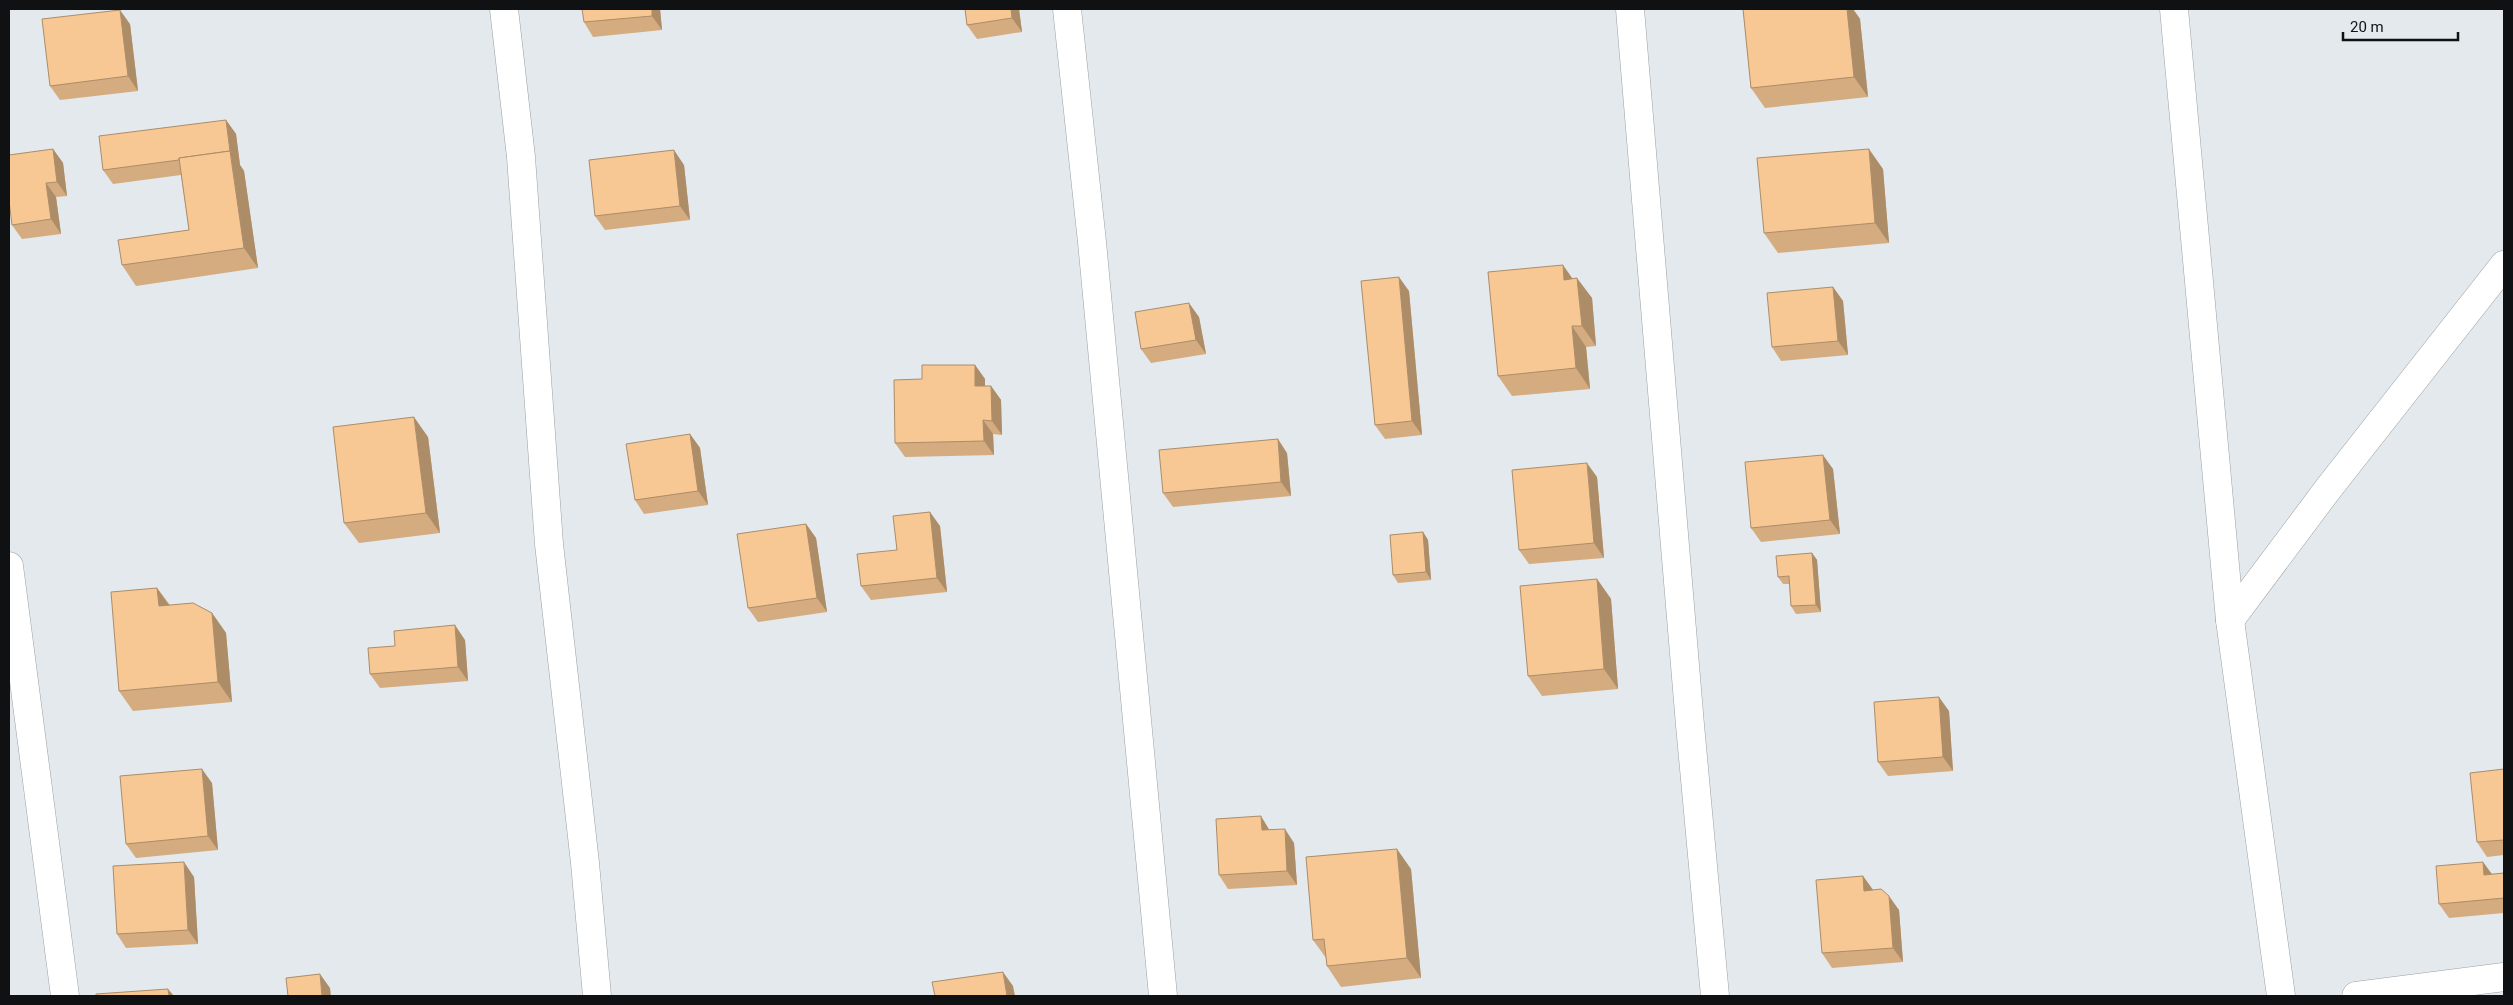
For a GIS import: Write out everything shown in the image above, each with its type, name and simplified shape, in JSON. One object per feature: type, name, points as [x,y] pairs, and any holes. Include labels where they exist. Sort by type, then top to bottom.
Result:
[{"type":"street","points":[[504,9],[521,157],[549,544],[584,854],[597,996]]},
{"type":"street","points":[[1066,9],[1092,242],[1163,996]]},
{"type":"street","points":[[1630,9],[1690,725],[1715,996]]},
{"type":"street","points":[[2174,9],[2230,620],[2281,996]]},
{"type":"street","points":[[2230,620],[2328,489],[2504,265]]},
{"type":"street","points":[[9,566],[65,996]]},
{"type":"street","points":[[2356,996],[2504,977]]},
{"type":"building","points":[[582,9],[652,9],[652,16],[584,22]]},
{"type":"building","points":[[965,9],[1011,9],[1012,18],[967,25]]},
{"type":"building","points":[[1743,9],[1847,9],[1854,77],[1751,88]]},
{"type":"building","points":[[120,10],[128,76],[50,86],[42,19]]},
{"type":"building","points":[[226,120],[230,151],[103,170],[99,136]]},
{"type":"building","points":[[53,149],[57,182],[46,183],[51,219],[12,225],[9,201],[9,155]]},
{"type":"building","points":[[1869,149],[1875,223],[1764,233],[1757,158]]},
{"type":"building","points":[[674,150],[680,206],[595,216],[589,160]]},
{"type":"building","points":[[230,151],[244,248],[122,265],[118,240],[189,230],[179,158]]},
{"type":"building","points":[[1563,265],[1564,280],[1577,278],[1582,326],[1572,326],[1576,368],[1498,376],[1488,272]]},
{"type":"building","points":[[1399,277],[1412,421],[1375,425],[1361,281]]},
{"type":"building","points":[[1833,287],[1838,341],[1772,347],[1767,293]]},
{"type":"building","points":[[1189,303],[1196,340],[1141,349],[1135,312]]},
{"type":"building","points":[[922,365],[975,365],[975,386],[991,386],[992,421],[983,420],[984,441],[895,443],[894,380],[922,379]]},
{"type":"building","points":[[414,417],[426,513],[344,523],[333,427]]},
{"type":"building","points":[[690,434],[698,491],[635,500],[626,444]]},
{"type":"building","points":[[1278,439],[1281,482],[1163,493],[1159,450]]},
{"type":"building","points":[[1823,455],[1830,520],[1751,528],[1745,462]]},
{"type":"building","points":[[1587,463],[1594,543],[1519,550],[1512,470]]},
{"type":"building","points":[[930,512],[937,578],[861,586],[857,554],[897,550],[893,516]]},
{"type":"building","points":[[806,524],[817,598],[748,608],[737,534]]},
{"type":"building","points":[[1423,532],[1426,572],[1393,575],[1390,535]]},
{"type":"building","points":[[1812,553],[1816,605],[1791,606],[1789,576],[1778,577],[1776,556]]},
{"type":"building","points":[[1597,579],[1604,669],[1528,676],[1520,586]]},
{"type":"building","points":[[157,588],[159,606],[193,603],[212,613],[218,682],[119,691],[111,592]]},
{"type":"building","points":[[455,625],[458,667],[370,674],[368,648],[395,646],[394,631]]},
{"type":"building","points":[[1939,697],[1943,757],[1878,762],[1874,702]]},
{"type":"building","points":[[202,769],[208,836],[126,844],[120,776]]},
{"type":"building","points":[[2504,769],[2504,840],[2477,842],[2470,773]]},
{"type":"building","points":[[1261,816],[1262,830],[1285,829],[1287,871],[1219,875],[1216,819]]},
{"type":"building","points":[[1397,849],[1407,958],[1327,966],[1324,939],[1313,940],[1306,857]]},
{"type":"building","points":[[184,862],[188,930],[117,934],[113,866]]},
{"type":"building","points":[[2483,862],[2484,875],[2504,873],[2504,898],[2439,904],[2436,866]]},
{"type":"building","points":[[1863,876],[1864,891],[1881,889],[1889,896],[1893,948],[1822,953],[1816,880]]},
{"type":"building","points":[[1003,972],[1007,996],[935,996],[932,982]]},
{"type":"building","points":[[320,974],[322,996],[288,996],[286,978]]},
{"type":"building","points":[[168,989],[169,996],[96,996],[96,994]]}]
